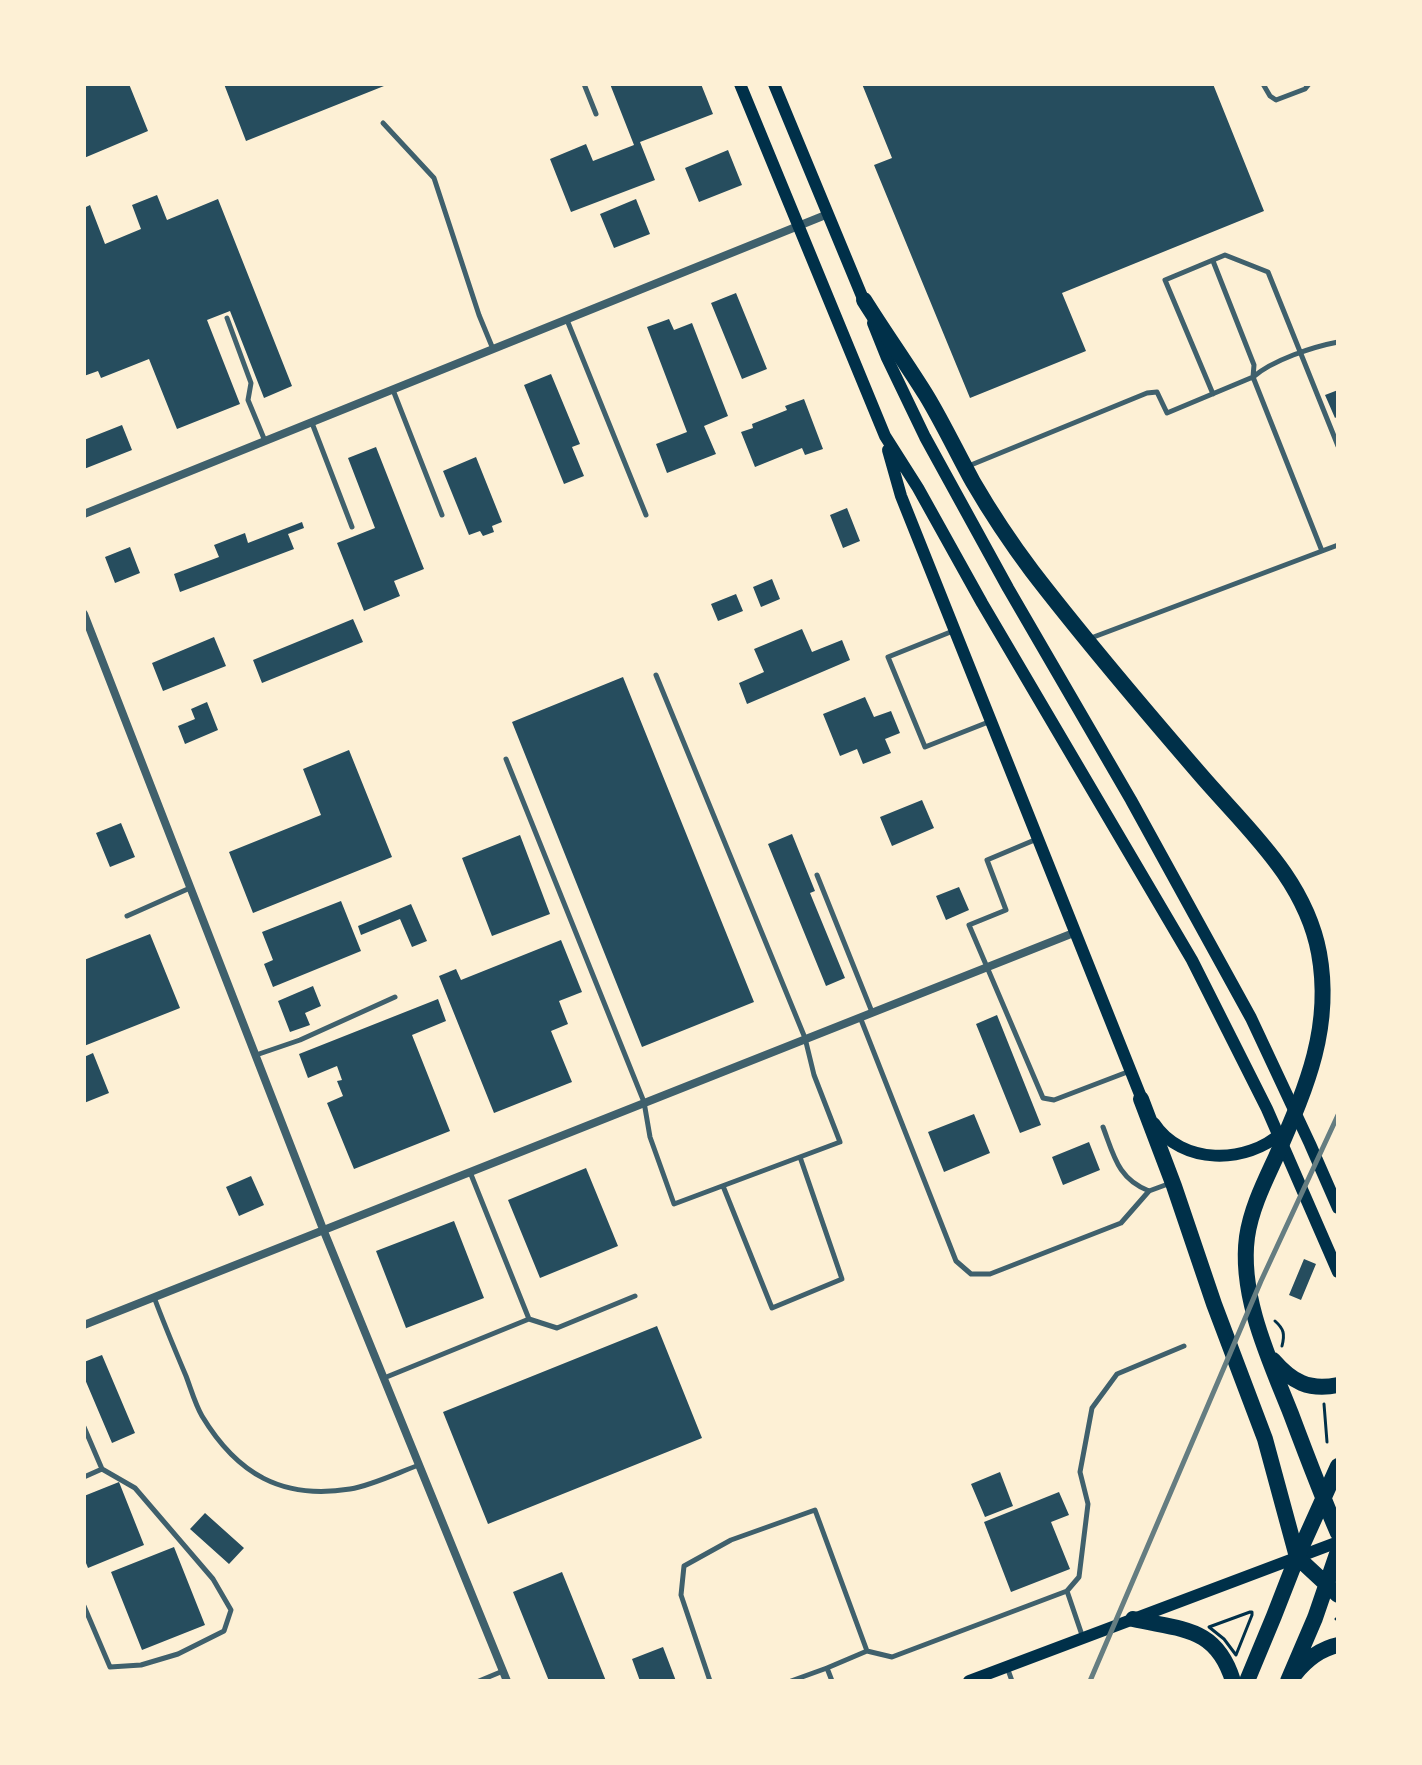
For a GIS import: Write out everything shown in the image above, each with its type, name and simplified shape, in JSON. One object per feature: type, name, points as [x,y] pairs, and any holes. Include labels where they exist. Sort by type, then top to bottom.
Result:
[{"type":"highway","points":[[864,300],[927,397],[998,523],[1030,569],[1279,865],[1303,905],[1318,952],[1323,1005],[1316,1053],[1292,1121],[1253,1209],[1247,1236],[1247,1278],[1252,1304],[1282,1371],[1304,1384],[1325,1388],[1338,1385]]},
{"type":"highway","points":[[1141,1099],[1265,1439],[1297,1557],[1332,1590]]},
{"type":"highway","points":[[1275,1352],[1323,1499],[1338,1533]]},
{"type":"highway","points":[[1247,1681],[1338,1466]]},
{"type":"highway","points":[[1289,1681],[1315,1618],[1332,1590],[1338,1551]]},
{"type":"highway","points":[[1133,1619],[1192,1631],[1202,1636],[1212,1643],[1228,1664],[1233,1681]]},
{"type":"highway","points":[[1289,1681],[1312,1656],[1338,1645]]},
{"type":"main road","points":[[740,84],[885,436],[901,496],[1141,1099],[1156,1126],[1172,1143],[1208,1155],[1224,1156],[1268,1144],[1292,1121]]},
{"type":"main road","points":[[774,84],[887,358],[933,451],[1251,1018],[1338,1208]]},
{"type":"main road","points":[[885,436],[1192,960],[1245,1064],[1338,1272]]},
{"type":"main road","points":[[969,1681],[1338,1542]]},
{"type":"street","points":[[84,514],[828,214]]},
{"type":"street","points":[[84,614],[323,1229],[507,1681]]},
{"type":"street","points":[[84,1325],[1076,932]]},
{"type":"lane","points":[[584,84],[596,114]]},
{"type":"lane","points":[[1263,84],[1276,100],[1305,89],[1309,84]]},
{"type":"lane","points":[[383,123],[434,178],[493,349]]},
{"type":"lane","points":[[1213,394],[1165,280],[1225,255],[1268,272],[1338,446]]},
{"type":"lane","points":[[1213,261],[1254,365],[1253,377],[1322,551]]},
{"type":"lane","points":[[227,318],[251,383],[248,400],[265,441]]},
{"type":"lane","points":[[567,319],[646,515]]},
{"type":"lane","points":[[965,467],[1147,393],[1157,392],[1167,413],[1319,345],[1338,342]]},
{"type":"lane","points":[[393,389],[442,515]]},
{"type":"lane","points":[[311,422],[352,527]]},
{"type":"lane","points":[[1087,640],[1338,545]]},
{"type":"lane","points":[[954,630],[888,657],[925,747],[991,721]]},
{"type":"lane","points":[[506,759],[644,1102],[650,1137],[674,1204],[840,1142],[814,1075],[805,1038],[656,675]]},
{"type":"lane","points":[[1038,838],[987,860],[1006,910],[969,925],[1043,1098],[1054,1100],[1130,1071]]},
{"type":"lane","points":[[817,875],[872,1012]]},
{"type":"lane","points":[[127,916],[191,888]]},
{"type":"lane","points":[[256,1055],[300,1040],[395,997]]},
{"type":"lane","points":[[860,1017],[956,1261],[971,1274],[990,1274],[1121,1223],[1149,1191],[1173,1182]]},
{"type":"lane","points":[[1103,1127],[1120,1170],[1134,1185],[1149,1191]]},
{"type":"lane","points":[[723,1186],[772,1308],[842,1279],[800,1157]]},
{"type":"lane","points":[[469,1172],[529,1319]]},
{"type":"lane","points":[[384,1378],[529,1319],[557,1328],[635,1296]]},
{"type":"lane","points":[[154,1297],[201,1414],[243,1466],[270,1483],[299,1491],[339,1490],[373,1483],[419,1465]]},
{"type":"lane","points":[[791,1681],[867,1651],[892,1657],[1067,1591],[1079,1577],[1088,1504],[1080,1472],[1092,1408],[1117,1374],[1184,1346]]},
{"type":"lane","points":[[84,1427],[102,1469],[135,1488],[213,1579],[231,1610],[224,1631],[178,1654],[141,1665],[110,1667],[84,1606]]},
{"type":"lane","points":[[84,1477],[102,1469]]},
{"type":"lane","points":[[710,1681],[681,1595],[684,1566],[731,1540],[815,1510],[867,1651]]},
{"type":"lane","points":[[1067,1591],[1083,1638]]},
{"type":"lane","points":[[1007,1667],[1012,1681]]},
{"type":"lane","points":[[827,1668],[832,1681]]},
{"type":"lane","points":[[479,1681],[503,1671]]},
{"type":"path","points":[[1269,1315],[1285,1334],[1275,1352]]},
{"type":"path","points":[[1320,1445],[1329,1442],[1324,1400]]},
{"type":"path","points":[[1251,1613],[1236,1655],[1228,1643],[1209,1627],[1251,1613]]},
{"type":"building","points":[[84,84],[129,84],[148,131],[84,158]]},
{"type":"building","points":[[224,84],[389,84],[246,141]]},
{"type":"building","points":[[610,84],[701,84],[713,114],[640,142],[655,180],[571,212],[550,159],[586,144],[593,161],[634,145]]},
{"type":"building","points":[[862,84],[1213,84],[1264,211],[1062,293],[1086,351],[970,398],[874,165],[892,158]]},
{"type":"building","points":[[728,150],[742,185],[699,202],[685,168]]},
{"type":"building","points":[[157,195],[167,220],[218,199],[292,386],[264,398],[230,311],[207,320],[240,404],[177,429],[149,359],[101,378],[98,371],[84,376],[84,208],[90,205],[105,244],[141,229],[132,205]]},
{"type":"building","points":[[636,199],[650,234],[614,248],[600,214]]},
{"type":"building","points":[[736,293],[767,369],[742,379],[711,303]]},
{"type":"building","points":[[669,319],[674,330],[692,323],[728,416],[704,426],[716,454],[667,473],[656,444],[687,432],[647,327]]},
{"type":"building","points":[[551,374],[580,444],[572,447],[584,476],[564,484],[524,385]]},
{"type":"building","points":[[1338,390],[1338,416],[1335,418],[1325,395]]},
{"type":"building","points":[[804,399],[823,449],[805,455],[802,448],[755,467],[741,432],[753,428],[752,424],[787,410],[785,406]]},
{"type":"building","points":[[122,425],[132,450],[84,469],[84,440]]},
{"type":"building","points":[[376,447],[424,569],[394,581],[400,596],[364,611],[337,543],[375,528],[348,458]]},
{"type":"building","points":[[476,457],[502,522],[492,526],[494,532],[483,536],[480,531],[469,535],[443,471]]},
{"type":"building","points":[[847,508],[860,541],[843,548],[830,515]]},
{"type":"building","points":[[302,522],[304,528],[288,534],[294,549],[180,592],[174,574],[219,557],[214,545],[245,533],[248,543]]},
{"type":"building","points":[[130,547],[140,573],[115,583],[105,557]]},
{"type":"building","points":[[772,579],[780,599],[761,607],[753,587]]},
{"type":"building","points":[[736,594],[743,611],[718,621],[711,604]]},
{"type":"building","points":[[353,619],[363,642],[262,683],[253,660]]},
{"type":"building","points":[[802,629],[812,652],[842,640],[850,660],[747,704],[739,683],[764,672],[754,649]]},
{"type":"building","points":[[214,637],[226,666],[163,691],[152,663]]},
{"type":"building","points":[[623,677],[754,1002],[642,1047],[512,722]]},
{"type":"building","points":[[865,697],[874,717],[891,711],[900,733],[885,739],[891,753],[863,764],[857,749],[840,756],[823,714]]},
{"type":"building","points":[[207,702],[218,730],[185,744],[178,726],[195,719],[191,709]]},
{"type":"building","points":[[349,750],[392,857],[253,913],[229,852],[321,815],[303,769]]},
{"type":"building","points":[[922,800],[934,828],[892,846],[880,817]]},
{"type":"building","points":[[121,823],[135,857],[110,867],[96,833]]},
{"type":"building","points":[[792,834],[815,891],[810,893],[845,978],[826,986],[768,844]]},
{"type":"building","points":[[520,835],[550,914],[492,936],[462,858]]},
{"type":"building","points":[[959,887],[969,910],[946,920],[936,896]]},
{"type":"building","points":[[341,901],[361,951],[273,987],[264,964],[273,960],[262,932]]},
{"type":"building","points":[[411,904],[427,941],[412,947],[400,919],[361,935],[358,926]]},
{"type":"building","points":[[150,934],[180,1008],[84,1046],[84,960]]},
{"type":"building","points":[[561,940],[582,992],[559,1001],[568,1024],[551,1031],[572,1082],[494,1113],[439,976],[456,969],[461,980]]},
{"type":"building","points":[[313,986],[321,1006],[305,1013],[310,1025],[290,1032],[278,1001]]},
{"type":"building","points":[[438,999],[446,1021],[412,1035],[450,1131],[354,1169],[327,1103],[343,1096],[337,1081],[342,1080],[337,1066],[308,1078],[299,1054]]},
{"type":"building","points":[[997,1015],[1041,1125],[1020,1133],[976,1024]]},
{"type":"building","points":[[93,1053],[109,1093],[84,1103],[84,1057]]},
{"type":"building","points":[[974,1114],[990,1153],[944,1172],[928,1132]]},
{"type":"building","points":[[1089,1142],[1100,1170],[1063,1185],[1052,1157]]},
{"type":"building","points":[[586,1168],[618,1246],[540,1278],[508,1200]]},
{"type":"building","points":[[251,1176],[264,1205],[239,1216],[226,1187]]},
{"type":"building","points":[[454,1221],[484,1298],[406,1328],[376,1251]]},
{"type":"building","points":[[1304,1259],[1316,1264],[1301,1300],[1289,1295]]},
{"type":"building","points":[[657,1326],[702,1438],[488,1524],[443,1412]]},
{"type":"building","points":[[102,1355],[135,1433],[112,1443],[84,1377],[84,1362]]},
{"type":"building","points":[[1000,1472],[1013,1506],[985,1517],[971,1484]]},
{"type":"building","points":[[119,1482],[144,1545],[88,1568],[84,1558],[84,1496]]},
{"type":"building","points":[[1059,1492],[1069,1515],[1051,1522],[1070,1569],[1011,1592],[984,1522]]},
{"type":"building","points":[[205,1513],[244,1548],[229,1564],[190,1529]]},
{"type":"building","points":[[174,1547],[205,1625],[142,1650],[111,1572]]},
{"type":"building","points":[[562,1572],[606,1681],[549,1681],[513,1592]]},
{"type":"building","points":[[663,1647],[676,1681],[640,1681],[632,1659]]},
{"type":"railway","points":[[1090,1681],[1261,1281],[1338,1115]]}]
